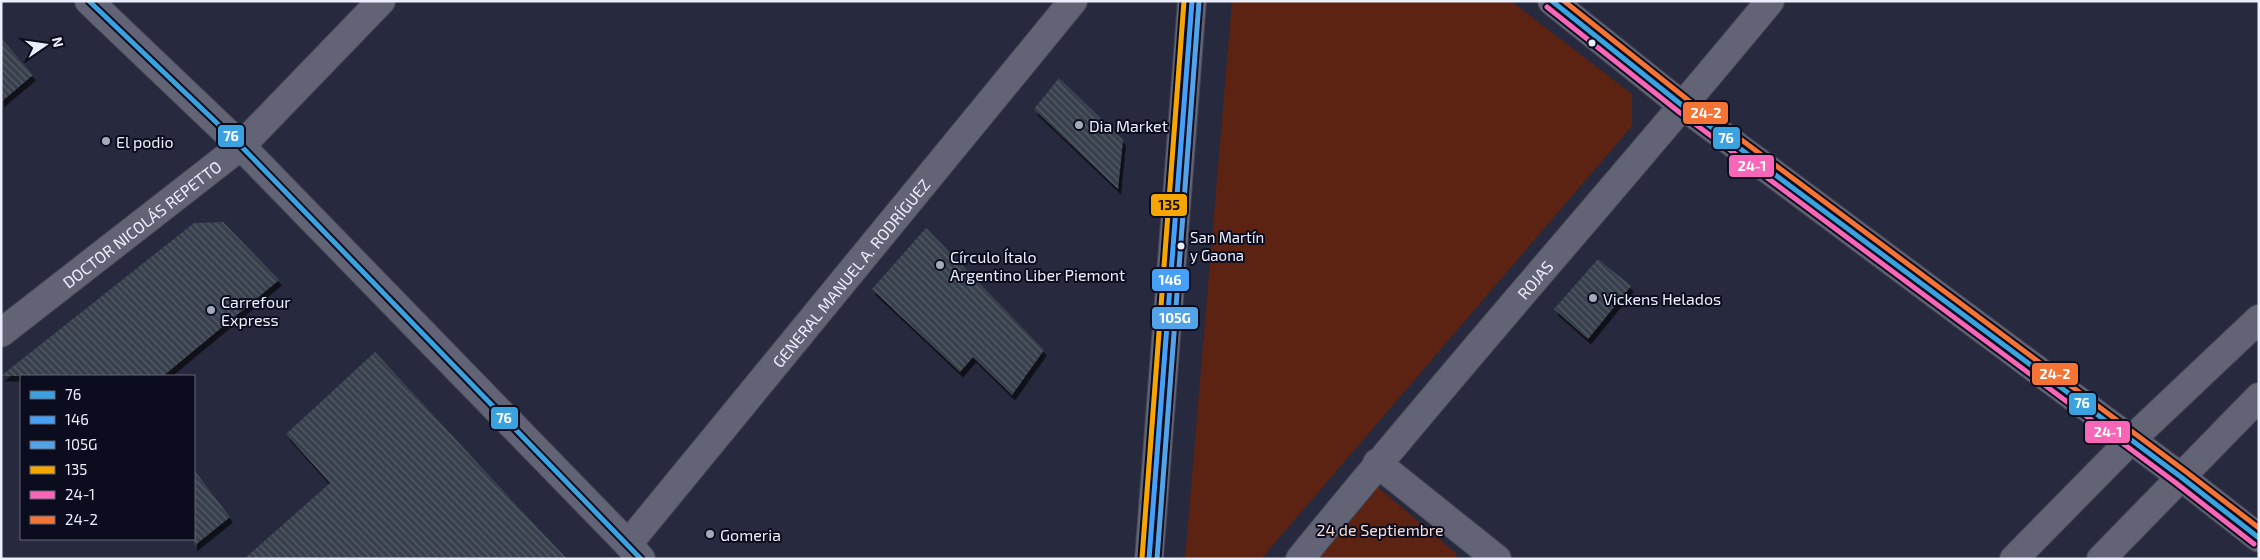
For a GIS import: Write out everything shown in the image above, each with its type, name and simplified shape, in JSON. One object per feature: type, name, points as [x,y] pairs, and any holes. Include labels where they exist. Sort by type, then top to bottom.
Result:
[{"type":"street","points":[[89,1],[241,146],[634,551]]},
{"type":"street","name":"DOCTOR NICOLÁS REPETTO","points":[[1,333],[241,146],[381,1]]},
{"type":"street","name":"GENERAL MANUEL A. RODRÍGUEZ","points":[[634,551],[1073,1]]},
{"type":"street","points":[[1149,559],[1192,1]]},
{"type":"street","points":[[1552,1],[1684,106],[2181,477],[2259,538]]},
{"type":"street","name":"ROJAS","points":[[1300,559],[1377,463],[1684,106],[1770,1]]},
{"type":"street","points":[[2014,559],[2131,440],[2259,318]]},
{"type":"street","points":[[2101,559],[2259,397]]},
{"type":"street","points":[[1377,463],[1497,559]]},
{"type":"green space","points":[[1232,1],[1511,1],[1632,94],[1632,126],[1261,559],[1185,559]]},
{"type":"green space","name":"24 de Septiembre","points":[[1378,487],[1457,554],[1455,559],[1313,559]]},
{"type":"building","points":[[1,38],[33,75],[1,102]]},
{"type":"building","name":"Dia Market","points":[[1059,78],[1123,140],[1118,189],[1034,109]]},
{"type":"building","points":[[223,222],[279,280],[164,375],[1,376],[194,223]]},
{"type":"building","points":[[926,228],[1044,350],[1012,395],[973,357],[960,372],[872,289]]},
{"type":"building","name":"Vickens Helados","points":[[1598,259],[1631,286],[1588,339],[1554,309]]},
{"type":"building","points":[[375,352],[567,559],[244,559],[330,483],[286,434]]},
{"type":"building","points":[[195,471],[230,517],[194,546],[195,540]]},
{"type":"transit line","name":"76","points":[[89,1],[241,146],[641,559]]},
{"type":"transit line","name":"135","points":[[1142,558],[1184,1]]},
{"type":"transit line","name":"146","points":[[1149,559],[1192,1]]},
{"type":"transit line","name":"76","points":[[1552,1],[1683,106],[2181,477],[2259,538]]},
{"type":"transit line","name":"24-2","points":[[1564,1],[1688,100],[2259,528]]},
{"type":"transit line","name":"105G","points":[[1157,559],[1199,2]]},
{"type":"transit line","name":"24-1","points":[[1547,7],[1679,112],[2176,483],[2254,544]]},
{"type":"place","name":"Dia Market","points":[[1079,125]]},
{"type":"place","name":"El podio","points":[[106,141]]},
{"type":"place","name":"San Martín y Gaona","points":[[1181,246]]},
{"type":"place","name":"Círculo Ítalo Argentino Liber Piemont","points":[[940,265]]},
{"type":"place","name":"Vickens Helados","points":[[1593,298]]},
{"type":"place","name":"Carrefour Express","points":[[211,310]]},
{"type":"place","name":"Gomeria","points":[[710,534]]}]
